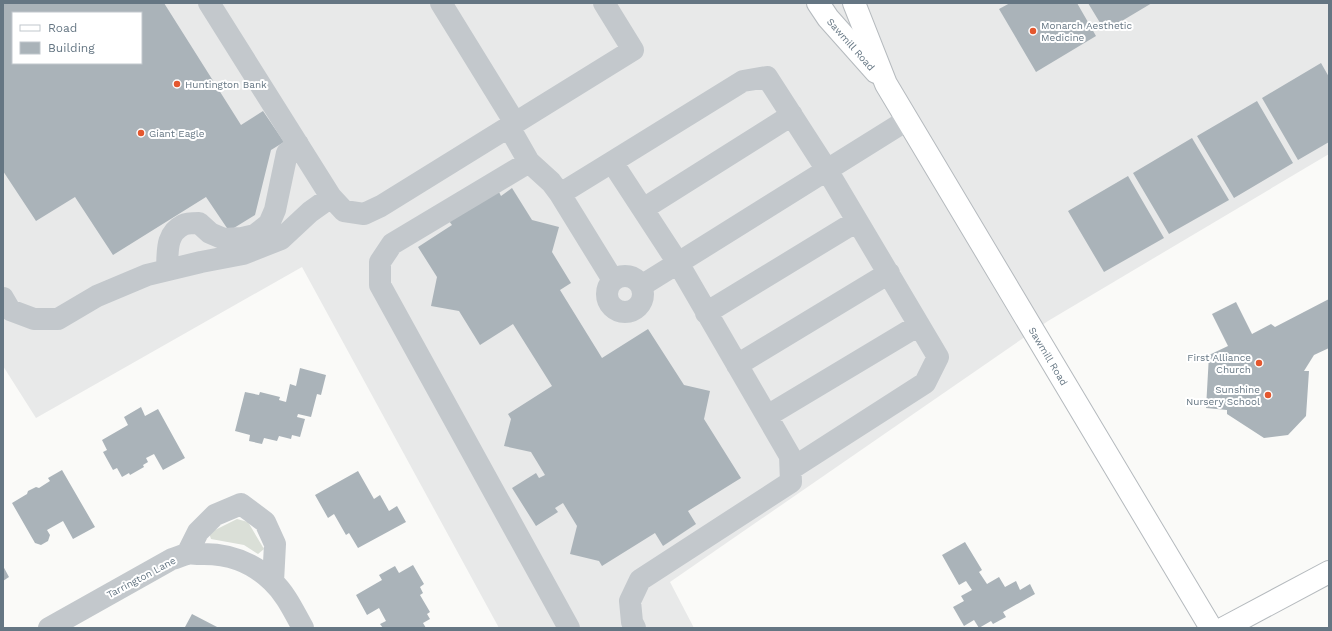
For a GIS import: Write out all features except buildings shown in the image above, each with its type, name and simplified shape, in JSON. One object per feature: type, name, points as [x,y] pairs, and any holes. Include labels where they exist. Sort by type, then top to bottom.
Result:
[{"type":"main road","name":"Sawmill Road","points":[[818,3],[828,18],[886,84]]},
{"type":"main road","name":"Sawmill Road","points":[[854,3],[886,84],[1211,628]]},
{"type":"main road","points":[[1224,628],[1329,572]]},
{"type":"street","points":[[209,3],[292,148],[331,197],[344,210],[364,214],[382,206],[633,50],[604,3]]},
{"type":"street","points":[[441,3],[512,125],[529,162],[551,182],[560,194],[613,280]]},
{"type":"street","points":[[560,194],[743,81],[767,77],[827,170],[938,357],[925,383],[790,469]]},
{"type":"street","points":[[643,209],[792,115]]},
{"type":"street","points":[[641,286],[907,120]]},
{"type":"street","points":[[168,270],[168,248],[171,234],[184,224],[199,223],[210,233],[224,239],[255,235],[269,224],[275,210],[292,148]]},
{"type":"street","points":[[529,162],[392,244],[380,262],[380,285],[569,628]]},
{"type":"street","points":[[612,162],[678,263],[790,456],[792,482],[640,580],[630,601],[632,622],[635,628]]},
{"type":"street","points":[[3,298],[10,310],[34,319],[58,319],[97,296],[147,275],[243,254],[281,239],[310,212],[331,197]]},
{"type":"street","points":[[706,312],[857,221]]},
{"type":"street","points":[[737,365],[888,273]]},
{"type":"street","points":[[629,276],[635,279],[641,286],[643,294],[642,300],[635,309],[623,312],[612,307],[607,297],[607,291],[613,280],[618,277],[629,276]]},
{"type":"street","points":[[766,416],[919,325]]},
{"type":"street","points":[[187,554],[198,532],[215,515],[241,504],[264,522],[275,544],[273,582]]},
{"type":"street","name":"Tarrington Lane","points":[[49,628],[159,566],[187,554],[209,553],[230,556],[245,562],[258,570],[273,582],[288,601],[303,628]]},
{"type":"shaded area","points":[[3,3],[1329,3],[1329,154],[1048,321],[670,582],[694,628],[499,628],[302,267],[36,418],[3,366]]},
{"type":"shaded area","points":[[237,519],[248,522],[264,549],[258,554],[244,545],[211,539],[209,533]]},
{"type":"place","name":"Monarch Aesthetic Medicine","points":[[1033,31]]},
{"type":"place","name":"Huntington Bank","points":[[177,84]]},
{"type":"place","name":"Giant Eagle","points":[[141,133]]},
{"type":"place","name":"First Alliance Church","points":[[1259,363]]},
{"type":"place","name":"Sunshine Nursery School","points":[[1268,395]]}]
